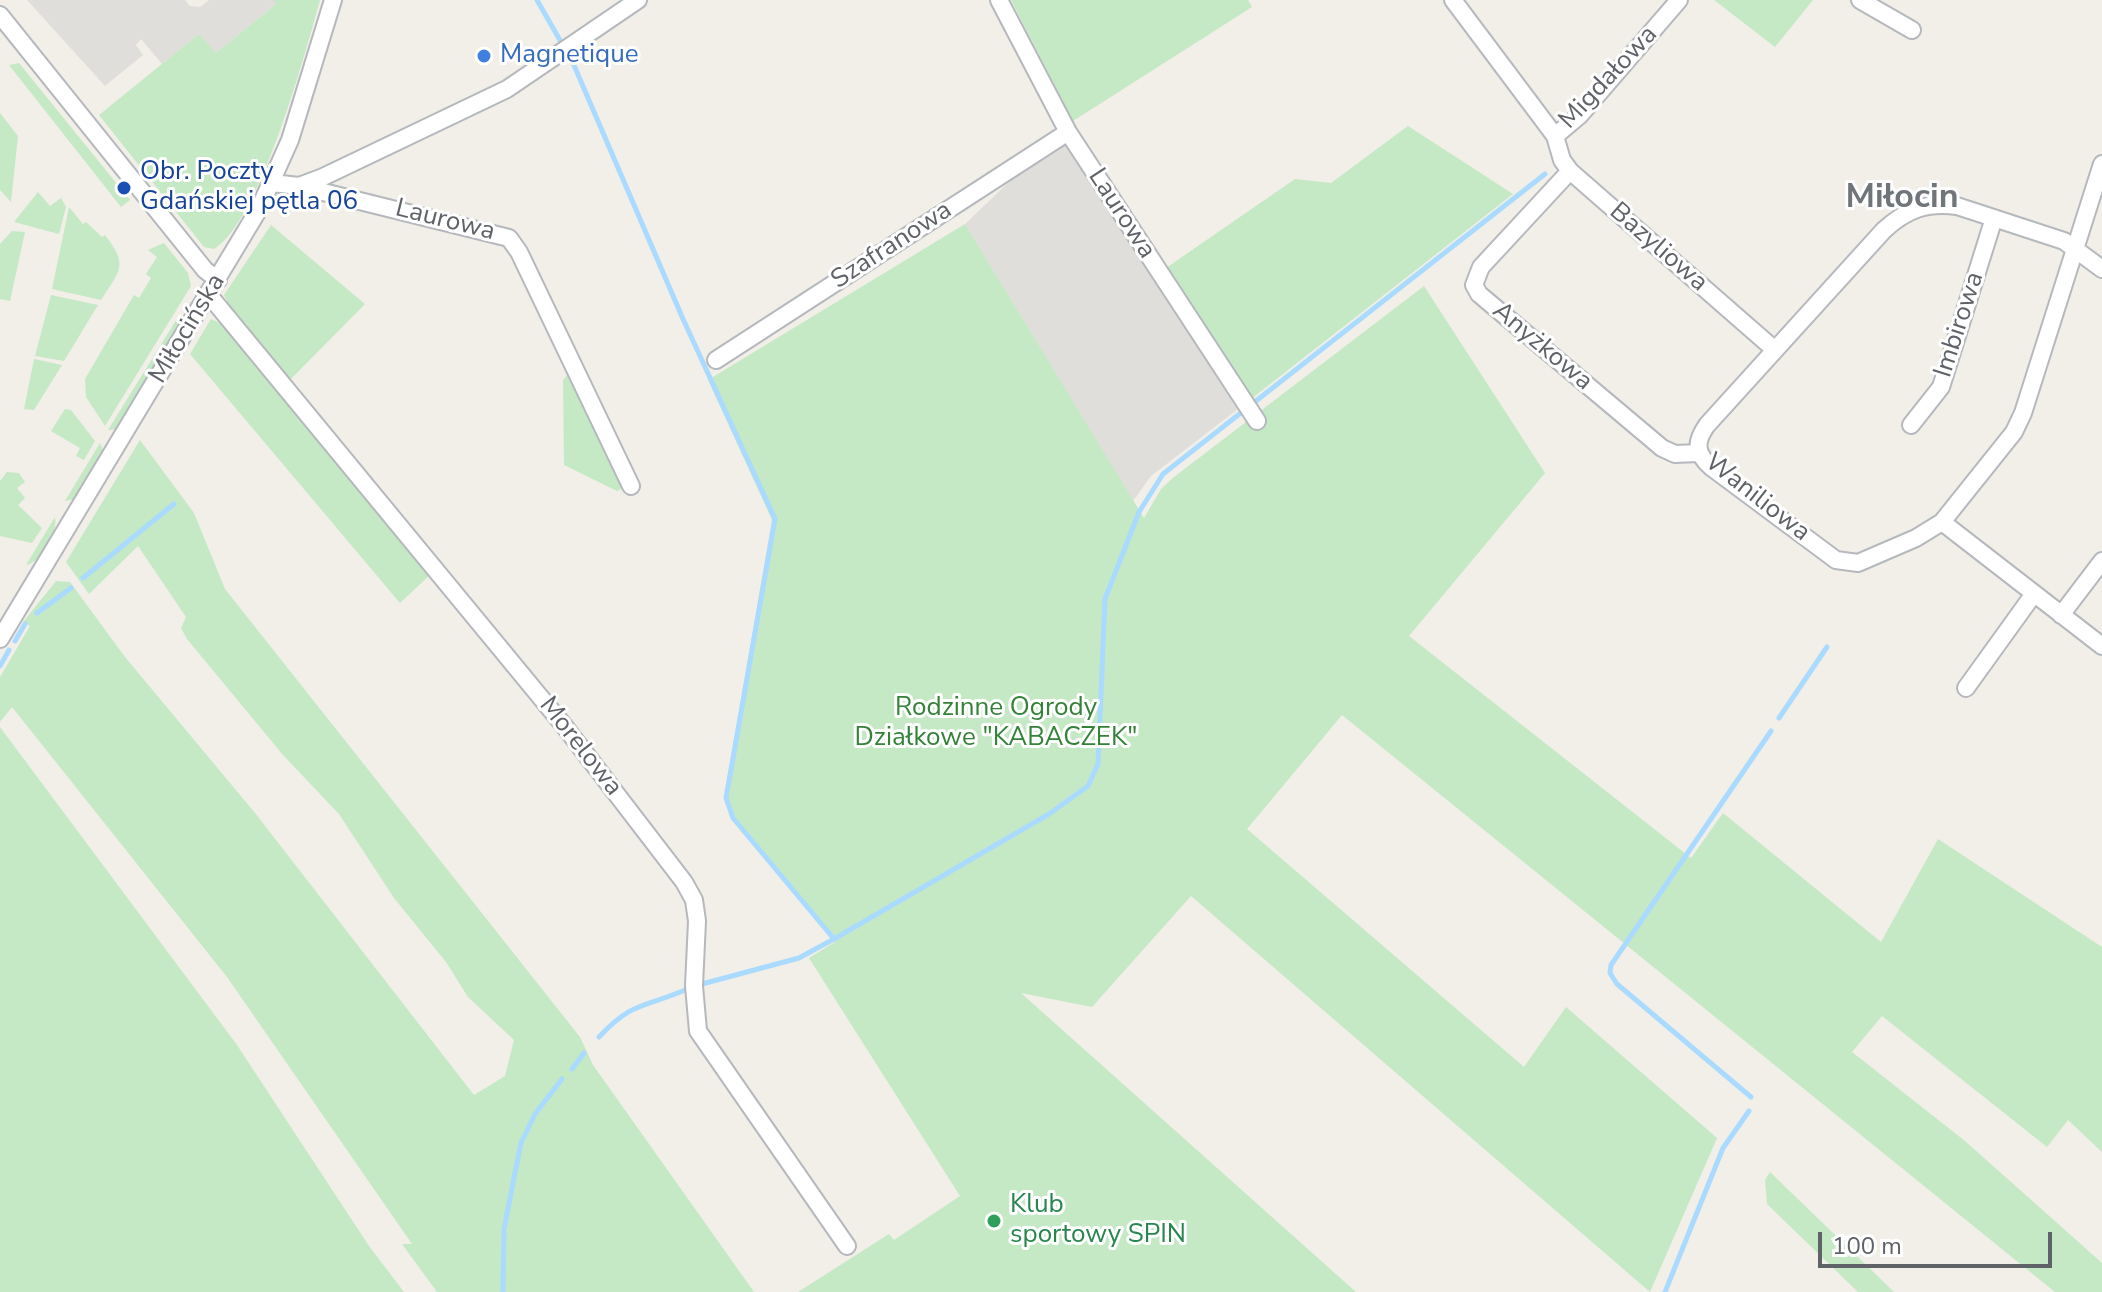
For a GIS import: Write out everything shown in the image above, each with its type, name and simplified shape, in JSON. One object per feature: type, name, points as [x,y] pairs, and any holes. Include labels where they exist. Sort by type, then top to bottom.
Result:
[{"type":"street","name":"Miłocińska","points":[[0,639],[214,287],[272,183],[290,140],[333,0]]},
{"type":"street","points":[[299,186],[507,89],[638,0]]},
{"type":"street","name":"Laurowa","points":[[999,0],[1068,132],[1257,421]]},
{"type":"street","name":"Migdałowa","points":[[1453,0],[1555,136],[1580,115],[1679,0]]},
{"type":"street","points":[[1860,0],[1912,30]]},
{"type":"street","name":"Morelowa","points":[[0,15],[205,270],[214,287],[565,727],[684,882],[694,900],[697,921],[694,986],[698,1031],[847,1246]]},
{"type":"street","name":"Szafranowa","points":[[716,360],[1068,132]]},
{"type":"street","name":"Bazyliowa","points":[[1555,136],[1562,160],[1570,171],[1775,350]]},
{"type":"street","name":"Waniliowa","points":[[2075,248],[1994,218],[1940,204],[1923,206],[1898,218],[1707,425],[1697,443],[1698,453],[1711,467],[1836,560],[1847,563],[1869,561],[1942,522],[2018,425],[2075,248],[2102,164]]},
{"type":"street","name":"Anyżkowa","points":[[1570,171],[1481,267],[1474,285],[1479,294],[1662,448],[1675,454],[1698,453]]},
{"type":"street","name":"Laurowa","points":[[272,183],[299,186],[509,238],[519,252],[631,486]]},
{"type":"street","name":"Imbirowa","points":[[1911,425],[1941,387],[1994,218]]},
{"type":"street","points":[[2075,248],[2102,269]]},
{"type":"street","points":[[1942,522],[2102,646]]},
{"type":"street","points":[[2061,615],[2102,561]]},
{"type":"street","points":[[1966,688],[2033,595]]},
{"type":"shaded area","points":[[27,0],[185,0],[190,6],[200,7],[209,0],[274,0],[277,3],[215,54],[199,34],[162,64],[141,39],[136,45],[143,55],[105,86]]},
{"type":"shaded area","points":[[1073,121],[1251,399],[1151,476],[1133,501],[965,224]]},
{"type":"green space","points":[[274,0],[320,0],[292,95],[264,172],[231,232],[214,249],[204,247],[99,115],[199,34],[216,53],[276,4]]},
{"type":"green space","points":[[1011,0],[1248,0],[1252,7],[1073,121]]},
{"type":"green space","points":[[1714,0],[1813,0],[1775,47]]},
{"type":"green space","points":[[19,63],[130,200],[121,207],[9,65]]},
{"type":"green space","points":[[0,113],[18,136],[11,202],[0,190]]},
{"type":"green space","points":[[1408,126],[1513,194],[1251,399],[1166,268],[1295,179],[1331,183]]},
{"type":"green space","points":[[38,192],[50,206],[61,198],[66,207],[59,234],[14,222]]},
{"type":"green space","points":[[69,207],[83,224],[86,222],[102,237],[105,235],[117,254],[117,274],[101,300],[52,289]]},
{"type":"green space","name":"Rodzinne Ogrody Działkowe \"KABACZEK\"","points":[[965,224],[1144,518],[1161,489],[1174,477],[1424,286],[1545,473],[1409,636],[1691,858],[1723,813],[1881,942],[1938,839],[2102,947],[2102,1152],[2068,1120],[2047,1147],[1882,1016],[1852,1052],[1965,1141],[2102,1263],[2102,1292],[2055,1292],[1342,715],[1247,829],[1524,1067],[1566,1007],[1717,1138],[1650,1292],[1191,896],[1092,1007],[1021,993],[1356,1292],[798,1292],[889,1234],[894,1240],[960,1196],[809,958],[835,942],[731,819],[724,798],[772,520],[708,380]]},
{"type":"green space","points":[[271,225],[365,304],[288,382],[235,317],[224,295]]},
{"type":"green space","points":[[12,231],[25,232],[10,301],[0,299],[0,244]]},
{"type":"green space","points":[[164,243],[188,273],[191,286],[105,426],[86,397],[85,379],[134,295],[139,298],[151,278],[146,274],[157,257],[148,250]]},
{"type":"green space","points":[[51,295],[98,305],[64,361],[35,356]]},
{"type":"green space","points":[[178,317],[184,319],[118,429],[108,430]]},
{"type":"green space","points":[[211,319],[224,325],[432,573],[400,603],[190,354]]},
{"type":"green space","points":[[34,359],[62,365],[34,410],[24,409]]},
{"type":"green space","points":[[574,367],[625,487],[617,491],[564,465],[563,380]]},
{"type":"green space","points":[[65,409],[71,410],[95,441],[84,460],[76,456],[80,448],[51,431]]},
{"type":"green space","points":[[140,440],[194,513],[225,589],[580,1037],[593,1065],[754,1292],[437,1292],[402,1244],[412,1244],[227,977],[12,707],[0,722],[0,677],[30,626],[23,622],[56,581],[70,582],[125,657],[255,813],[474,1095],[505,1076],[514,1040],[468,997],[446,962],[394,898],[339,814],[283,755],[187,639],[181,628],[186,617],[138,546],[89,594],[66,562]]},
{"type":"green space","points":[[100,443],[104,452],[75,499],[65,501]]},
{"type":"green space","points":[[7,472],[19,473],[25,482],[17,488],[25,498],[18,505],[42,528],[32,543],[0,536],[0,481]]},
{"type":"green space","points":[[55,517],[48,546],[38,558],[26,565]]},
{"type":"green space","points":[[0,727],[237,1045],[369,1246],[404,1292],[0,1292]]},
{"type":"green space","points":[[1770,1172],[1894,1292],[1858,1292],[1767,1204],[1765,1180]]},
{"type":"waterway","points":[[537,0],[561,42]]},
{"type":"waterway","points":[[570,56],[683,319],[775,519],[726,798],[733,818],[834,939]]},
{"type":"waterway","points":[[702,984],[799,958],[1049,814],[1088,786],[1098,764],[1105,599],[1139,512],[1163,474],[1545,174]]},
{"type":"waterway","points":[[83,578],[174,504]]},
{"type":"waterway","points":[[37,613],[71,588]]},
{"type":"waterway","points":[[15,641],[25,624]]},
{"type":"waterway","points":[[1779,718],[1827,647]]},
{"type":"waterway","points":[[0,666],[9,650]]},
{"type":"waterway","points":[[1751,1097],[1617,984],[1610,973],[1611,965],[1771,731]]},
{"type":"waterway","points":[[599,1037],[630,1011],[685,990]]},
{"type":"waterway","points":[[572,1069],[584,1053]]},
{"type":"waterway","points":[[503,1292],[504,1229],[521,1143],[535,1114],[562,1079]]},
{"type":"waterway","points":[[1665,1292],[1723,1148],[1749,1111]]},
{"type":"place","name":"Magnetique","points":[[484,56]]},
{"type":"place","name":"Obr. Poczty Gdańskiej pętla 06","points":[[124,188]]},
{"type":"place","name":"Klub sportowy SPIN","points":[[994,1221]]},
{"type":"district","name":"Miłocin","points":[[1902,199]]}]
